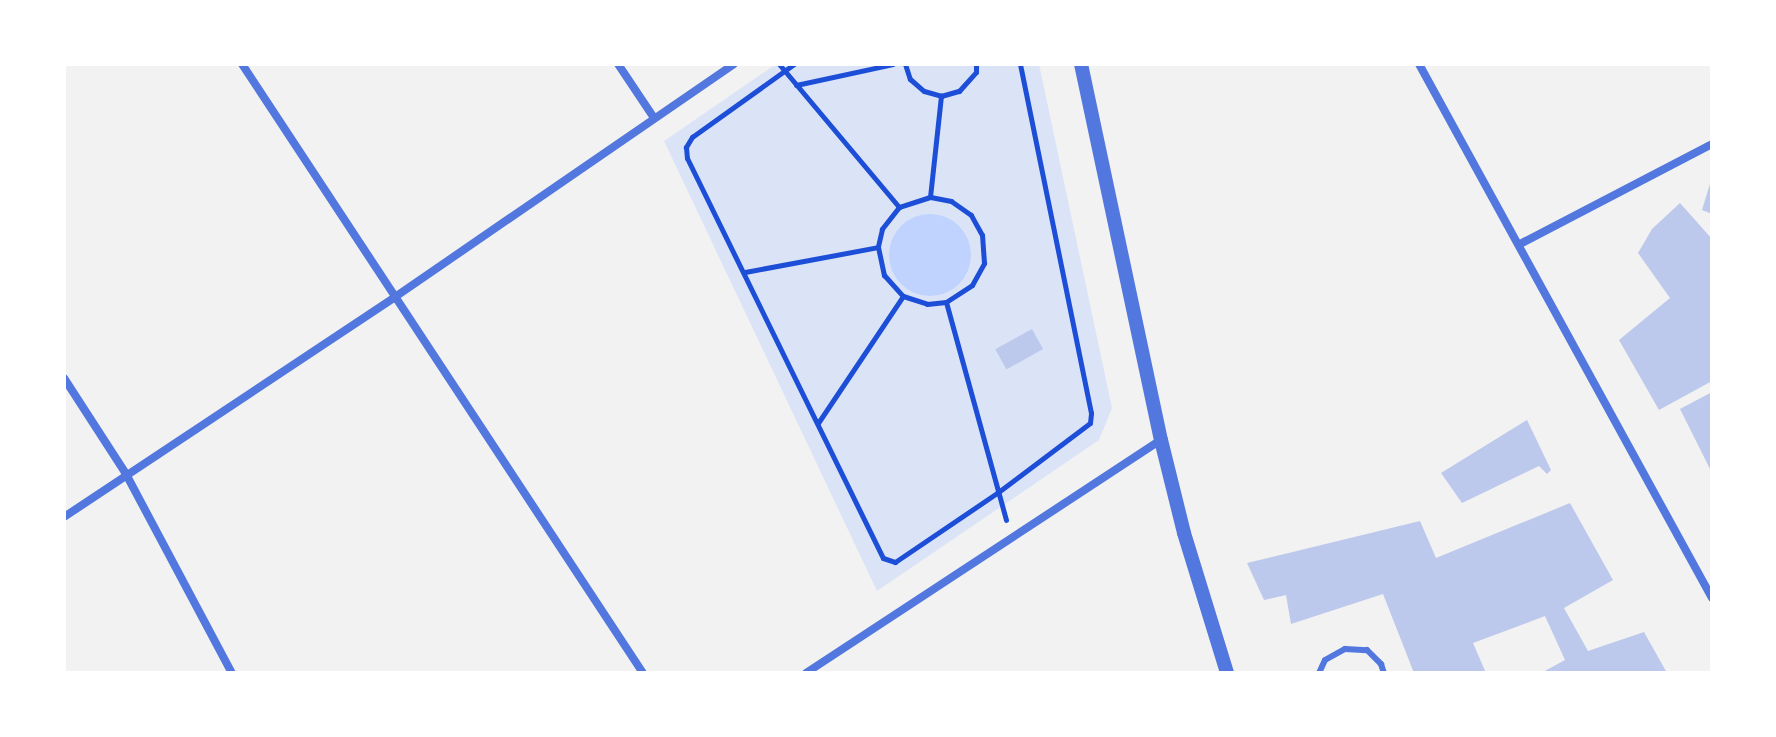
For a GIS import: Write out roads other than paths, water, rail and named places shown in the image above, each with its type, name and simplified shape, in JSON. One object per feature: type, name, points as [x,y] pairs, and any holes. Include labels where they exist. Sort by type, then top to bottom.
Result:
[{"type":"street","points":[[242,64],[643,673]]},
{"type":"street","points":[[618,64],[654,118]]},
{"type":"street","points":[[64,517],[395,297],[734,64]]},
{"type":"street","points":[[1081,64],[1161,440],[1184,533],[1227,673]]},
{"type":"street","points":[[1419,64],[1712,598]]},
{"type":"street","points":[[1520,244],[1712,144]]},
{"type":"street","points":[[64,378],[126,474],[232,673]]},
{"type":"street","points":[[806,673],[1161,440]]},
{"type":"lane","points":[[1319,673],[1325,660],[1345,649],[1367,650],[1381,664],[1384,673]]},
{"type":"water","points":[[930,214],[946,217],[959,226],[968,239],[971,255],[968,271],[959,284],[946,293],[930,296],[914,293],[901,284],[892,271],[889,255],[892,239],[901,226],[914,217]]}]
